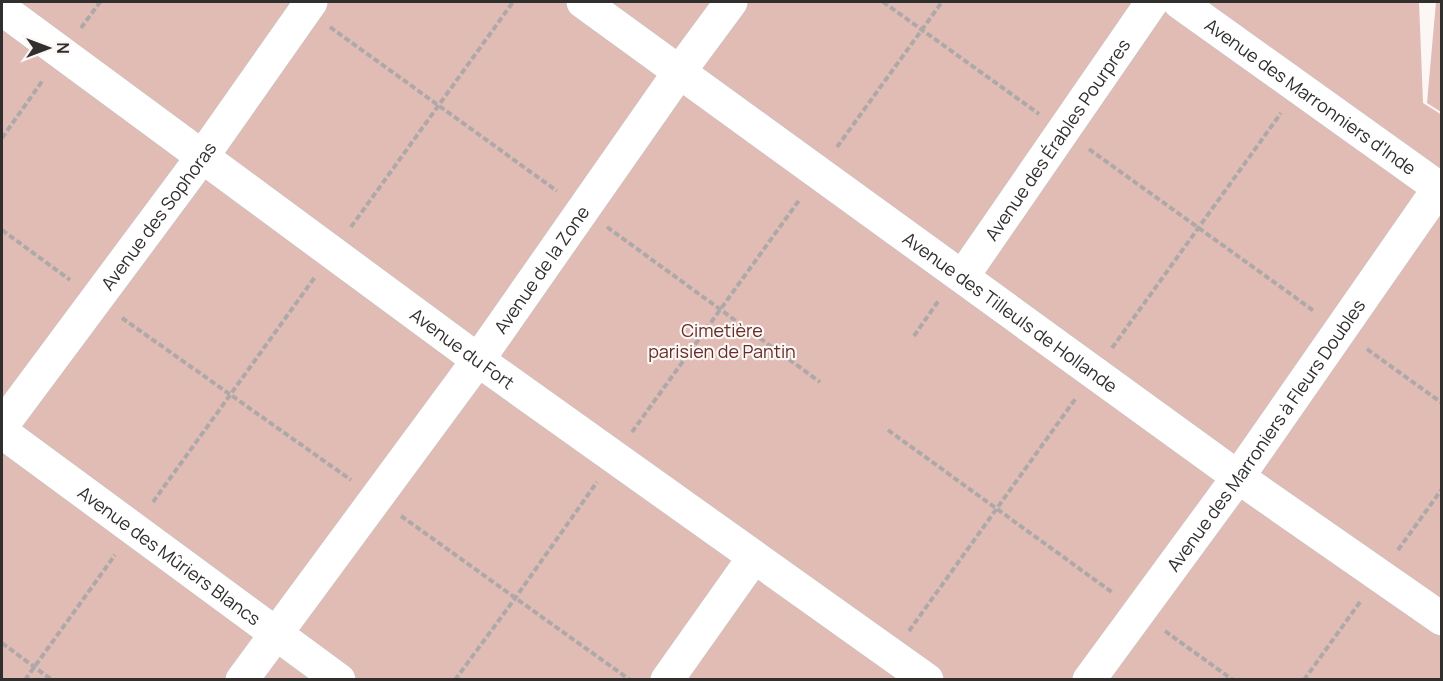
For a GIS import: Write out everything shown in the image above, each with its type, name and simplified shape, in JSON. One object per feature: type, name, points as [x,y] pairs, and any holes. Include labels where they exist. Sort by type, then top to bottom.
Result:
[{"type":"lane","name":"Avenue des Sophoras","points":[[2,426],[202,157],[311,2]]},
{"type":"lane","name":"Avenue des Tilleuls de Hollande","points":[[584,2],[1238,477],[1442,619]]},
{"type":"lane","name":"Avenue de la Zone","points":[[242,680],[478,360],[680,71],[731,2]]},
{"type":"lane","name":"Avenue des Érables Pourpres","points":[[961,274],[1152,2]]},
{"type":"lane","name":"Avenue des Marronniers d'Inde","points":[[1179,2],[1440,189]]},
{"type":"lane","name":"Avenue du Fort","points":[[2,9],[478,360],[927,680]]},
{"type":"lane","name":"Avenue des Marroniers à Fleurs Doubles","points":[[1089,680],[1238,477],[1440,189]]},
{"type":"lane","name":"Avenue des Mûriers Blancs","points":[[2,432],[339,680]]},
{"type":"lane","points":[[667,680],[754,557]]},
{"type":"path","points":[[25,680],[513,2]]},
{"type":"path","points":[[883,2],[1442,403]]},
{"type":"path","points":[[455,680],[942,2]]},
{"type":"path","points":[[2,230],[630,680]]},
{"type":"path","points":[[914,336],[961,274]]},
{"type":"path","points":[[888,430],[1233,680]]},
{"type":"path","points":[[2,643],[52,680]]},
{"type":"green space","name":"Cimetière parisien de Pantin","points":[[2,2],[1419,2],[1423,103],[1442,115],[1441,679],[2,679]]},
{"type":"green space","points":[[1436,2],[1442,2],[1441,112],[1427,103]]}]
